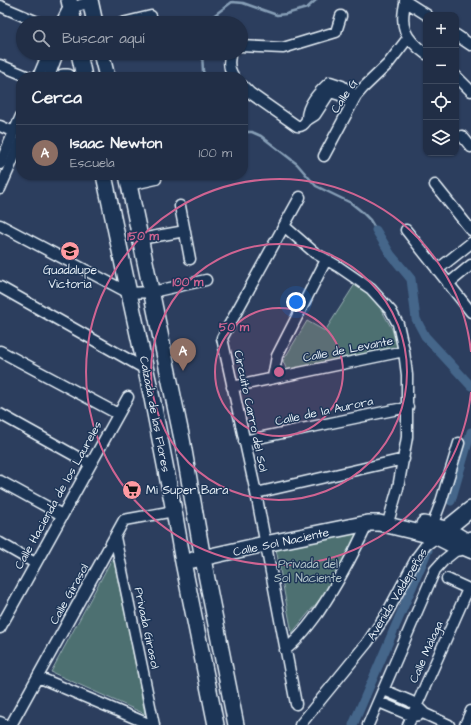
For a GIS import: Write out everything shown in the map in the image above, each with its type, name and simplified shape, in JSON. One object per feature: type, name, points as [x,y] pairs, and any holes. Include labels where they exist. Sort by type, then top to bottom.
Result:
[{"type":"street","points":[[423,12],[406,1],[402,15],[403,27],[408,38],[423,52]]},
{"type":"street","points":[[0,6],[24,16]]},
{"type":"street","points":[[69,16],[92,9]]},
{"type":"street","points":[[248,46],[283,48],[307,42],[336,32],[341,16]]},
{"type":"street","points":[[459,37],[471,45]]},
{"type":"street","name":"Calle G","points":[[324,156],[354,100],[363,88],[388,64],[408,38]]},
{"type":"street","points":[[40,72],[45,60]]},
{"type":"street","points":[[51,72],[55,60]]},
{"type":"street","points":[[80,60],[83,72]]},
{"type":"street","points":[[102,60],[105,72]]},
{"type":"street","points":[[229,60],[231,72]]},
{"type":"street","points":[[0,65],[17,72]]},
{"type":"street","points":[[459,79],[471,90]]},
{"type":"street","points":[[248,91],[296,126],[300,127],[307,120],[307,112],[320,91],[330,87],[342,86],[354,100]]},
{"type":"street","points":[[0,126],[14,132]]},
{"type":"street","points":[[0,164],[16,127]]},
{"type":"street","points":[[462,136],[471,147]]},
{"type":"street","points":[[0,188],[16,152]]},
{"type":"street","name":"Calzada de las Flores","points":[[105,180],[128,293],[147,370],[183,562],[216,725]]},
{"type":"street","name":"Calzada de las Flores","points":[[128,180],[182,439],[203,559],[236,725]]},
{"type":"street","points":[[435,185],[471,230]]},
{"type":"street","name":"Circuito Carro del Sol","points":[[296,704],[256,493],[222,338],[300,197]]},
{"type":"street","points":[[180,206],[190,259]]},
{"type":"street","points":[[0,225],[128,293],[152,292],[206,280]]},
{"type":"street","points":[[284,226],[305,245],[371,289],[395,317],[404,351],[408,406],[407,437],[404,459],[381,522],[298,639],[285,650]]},
{"type":"street","points":[[406,230],[471,312]]},
{"type":"street","points":[[140,239],[185,231]]},
{"type":"street","points":[[437,270],[471,243]]},
{"type":"street","points":[[273,377],[277,356],[326,260]]},
{"type":"street","points":[[448,284],[471,265]]},
{"type":"street","points":[[0,287],[147,370]]},
{"type":"street","points":[[0,351],[118,414]]},
{"type":"street","name":"Calle de Levante","points":[[232,387],[273,377],[404,351]]},
{"type":"street","points":[[150,390],[171,386]]},
{"type":"street","name":"Calle Hacienda de los Laureles","points":[[0,628],[4,611],[35,563],[128,397]]},
{"type":"street","name":"Calle de la Aurora","points":[[244,441],[408,406]]},
{"type":"street","points":[[0,414],[90,464]]},
{"type":"street","points":[[435,532],[459,442]]},
{"type":"street","points":[[256,493],[404,459]]},
{"type":"street","points":[[0,481],[62,515]]},
{"type":"street","name":"Avenida Valdepeñas","points":[[300,725],[367,643],[386,615],[417,557],[435,532],[471,509]]},
{"type":"street","name":"Calle Girasol","points":[[11,725],[124,520],[174,511]]},
{"type":"street","name":"Calle Sol Naciente","points":[[183,562],[203,559],[265,544],[381,522],[435,532],[468,546]]},
{"type":"street","name":"Privada Girasol","points":[[115,537],[153,725]]},
{"type":"street","points":[[0,543],[35,563]]},
{"type":"street","name":"Avenida Valdepeñas","points":[[368,725],[435,570],[444,560],[468,546]]},
{"type":"street","points":[[446,579],[469,589]]},
{"type":"street","name":"Calle Málaga","points":[[410,720],[469,589]]},
{"type":"street","name":"Privada Girasol","points":[[38,677],[153,725]]},
{"type":"street","points":[[384,690],[416,705],[425,714],[449,725]]},
{"type":"street","points":[[379,702],[410,720],[425,714]]},
{"type":"street","points":[[465,725],[471,711]]},
{"type":"street","points":[[0,722],[6,725]]},
{"type":"green space","points":[[357,281],[381,309],[392,329],[398,350],[288,373],[283,361],[307,321],[325,331]]},
{"type":"green space","name":"Privada del Sol Naciente","points":[[358,532],[330,587],[292,633],[276,549]]},
{"type":"green space","points":[[113,557],[129,632],[145,714],[51,672]]},
{"type":"waterway","points":[[213,16],[232,2],[243,3],[277,15],[307,8],[316,0]]},
{"type":"waterway","points":[[202,60],[203,72]]},
{"type":"waterway","points":[[248,132],[261,136],[297,164],[316,186],[351,203],[370,220],[376,230]]},
{"type":"waterway","points":[[376,230],[391,255],[411,279],[416,319],[425,336],[471,386]]},
{"type":"waterway","points":[[451,501],[471,432]]},
{"type":"waterway","points":[[353,725],[428,550]]},
{"type":"place","name":"Guadalupe Victoria","points":[[70,251]]},
{"type":"place","name":"Isaac Newton","points":[[183,371]]},
{"type":"place","name":"Mi Super Bara","points":[[132,490]]}]
